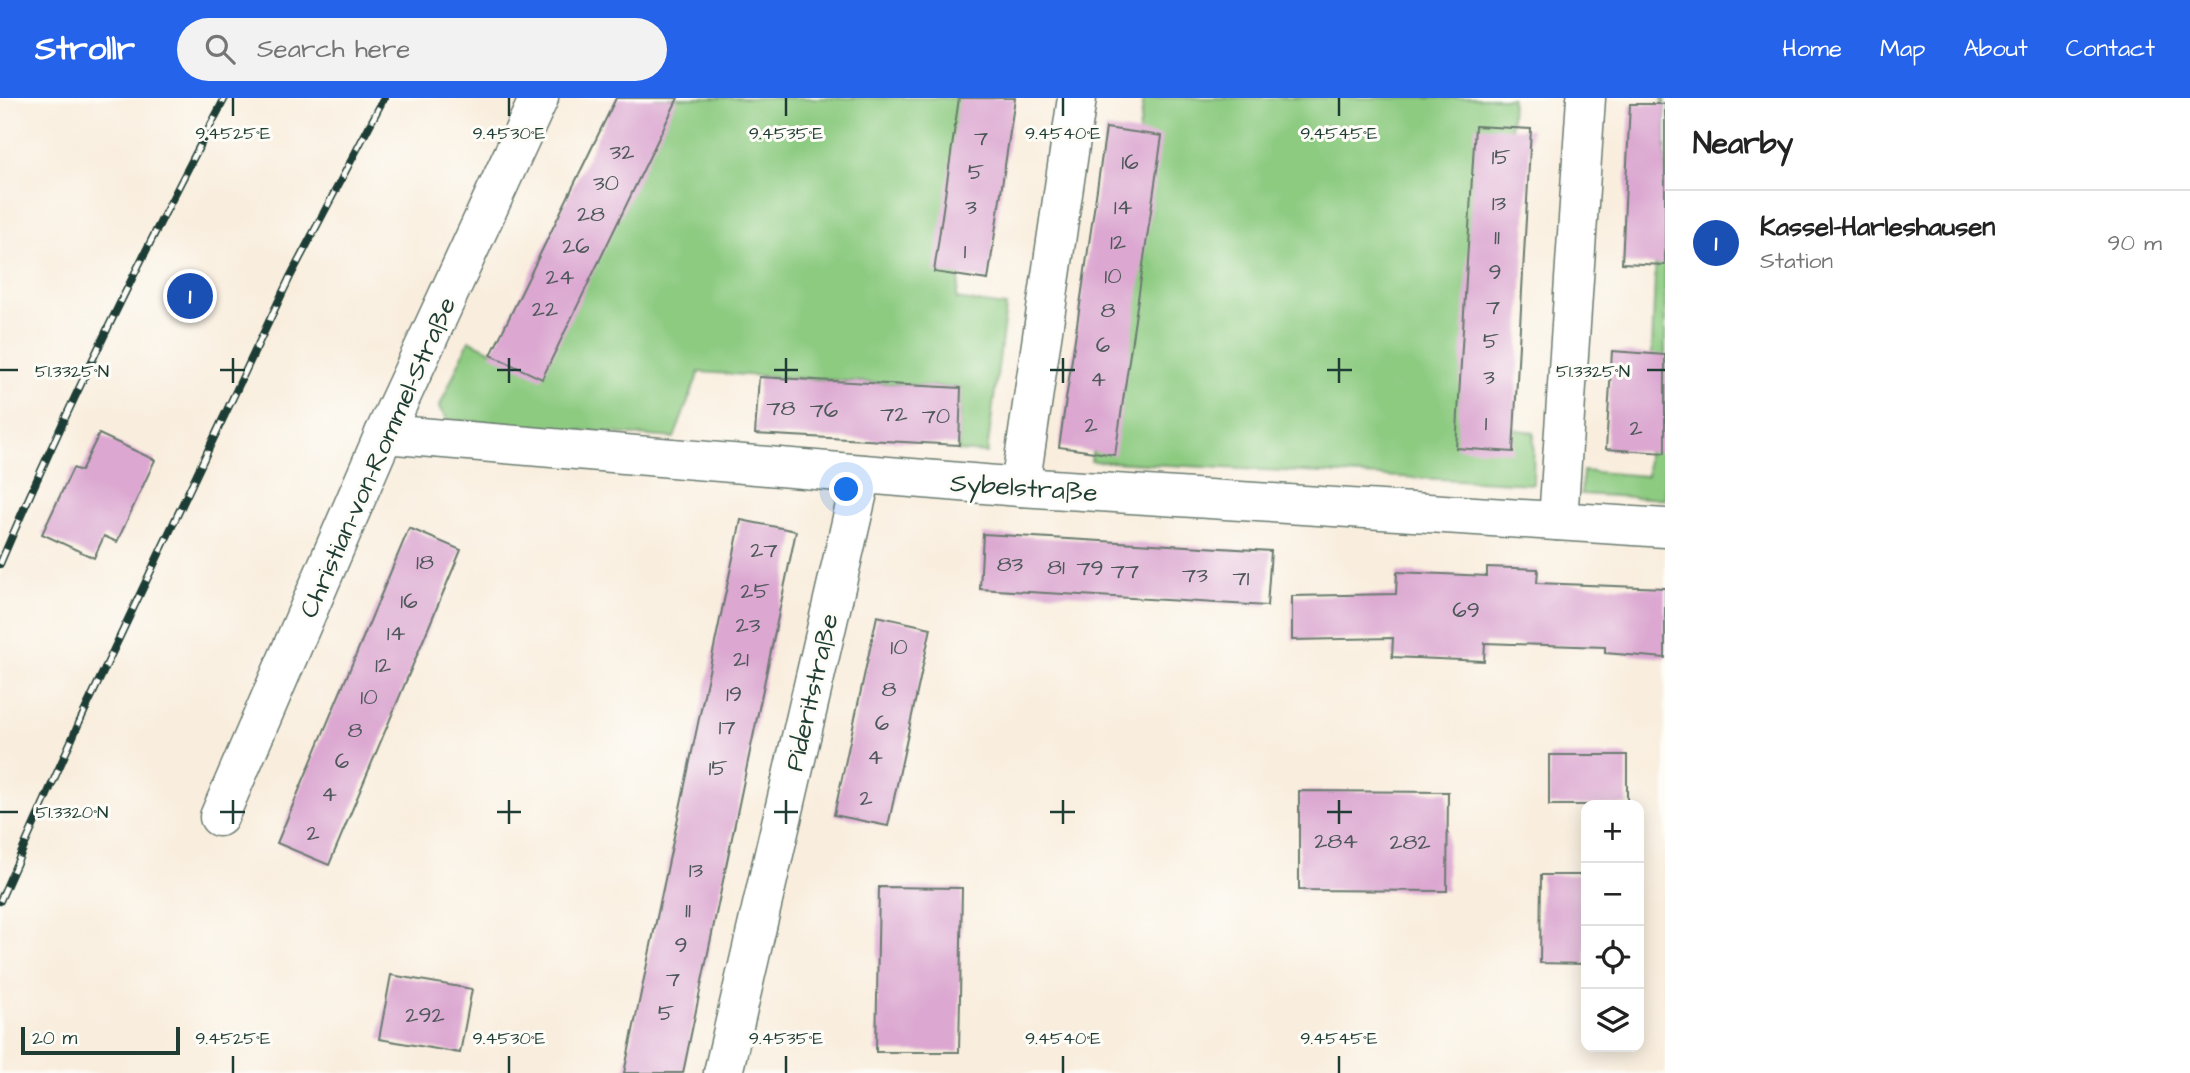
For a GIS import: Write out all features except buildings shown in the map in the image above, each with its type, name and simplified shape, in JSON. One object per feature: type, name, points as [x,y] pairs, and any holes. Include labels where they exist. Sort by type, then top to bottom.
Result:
[{"type":"street","name":"Christian-von-Rommel-Straße","points":[[219,817],[384,434],[539,98]]},
{"type":"street","points":[[1020,487],[1077,98]]},
{"type":"street","points":[[1558,522],[1586,98]]},
{"type":"street","name":"Sybelstraße","points":[[384,434],[1020,487],[1665,528]]},
{"type":"street","name":"Pideritstraße","points":[[723,1073],[862,475]]},
{"type":"green space","points":[[655,98],[991,98],[956,299],[1006,306],[987,453],[958,451],[961,388],[699,372],[674,438],[448,420],[439,408],[469,340],[529,369]]},
{"type":"green space","points":[[1144,98],[1512,98],[1495,427],[1534,432],[1533,484],[1091,461]]},
{"type":"green space","points":[[1662,98],[1665,98],[1665,499],[1581,494],[1583,471],[1647,476]]},
{"type":"railway","points":[[0,564],[52,445],[108,328],[225,98]]},
{"type":"railway","points":[[0,901],[79,723],[290,277],[384,98]]},
{"type":"place","name":"Kassel-Harleshausen","points":[[190,296]]}]
